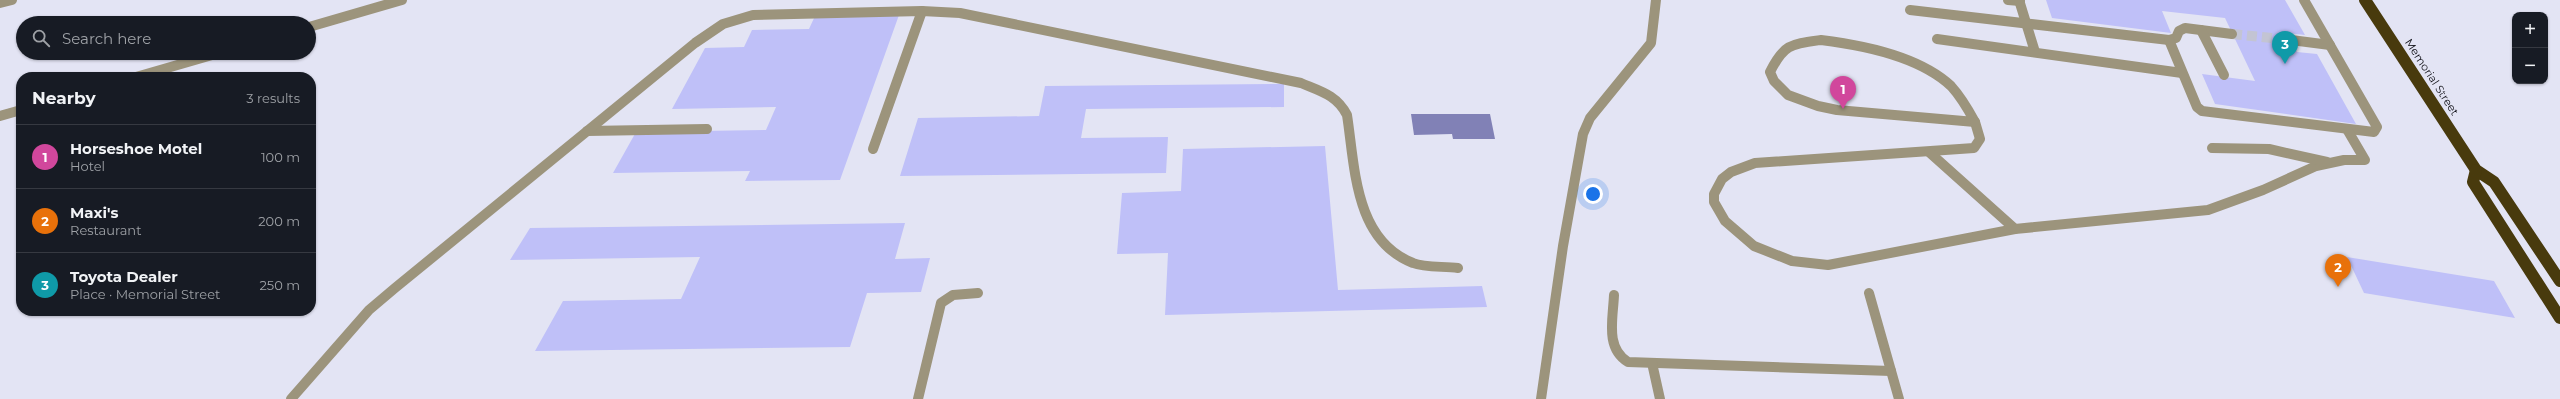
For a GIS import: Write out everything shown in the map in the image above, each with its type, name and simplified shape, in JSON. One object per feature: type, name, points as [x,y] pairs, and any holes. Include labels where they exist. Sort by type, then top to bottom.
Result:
[{"type":"highway","name":"Memorial Street","points":[[2365,0],[2476,170],[2494,182],[2560,281]]},
{"type":"highway","name":"Memorial Street","points":[[2476,170],[2473,182],[2560,318]]},
{"type":"street","points":[[0,3],[12,0]]},
{"type":"street","points":[[316,25],[402,0]]},
{"type":"street","points":[[1541,399],[1563,246],[1583,134],[1590,118],[1651,43],[1656,0]]},
{"type":"street","points":[[2008,0],[2019,1],[2035,52]]},
{"type":"street","points":[[2169,40],[2197,107],[2202,111],[2348,131],[2372,133],[2378,130],[2304,0]]},
{"type":"street","points":[[1910,10],[2169,40],[2176,38],[2182,29],[2232,34]]},
{"type":"street","points":[[873,149],[922,11]]},
{"type":"street","points":[[291,399],[380,300],[695,43],[733,19],[764,14],[922,11],[974,15],[1301,83],[1322,90],[1339,101],[1347,115],[1362,208],[1373,230],[1392,250],[1413,263],[1458,268]]},
{"type":"street","points":[[2201,30],[2224,75]]},
{"type":"street","points":[[1938,39],[2182,73]]},
{"type":"street","points":[[1975,122],[1817,106],[1794,97],[1780,89],[1772,79],[1771,66],[1780,53],[1807,42],[1832,40],[1860,45],[1910,62],[1944,80],[1958,94],[1975,122],[1981,138],[1978,145],[1974,148],[1929,152],[1812,158],[1755,163],[1731,172],[1722,180],[1714,194],[1714,202],[1725,221],[1754,246],[1778,257],[1811,265],[1842,264],[2015,229],[2208,210],[2256,193],[2304,170],[2328,162],[2365,160],[2348,131]]},
{"type":"street","points":[[2291,40],[2330,45]]},
{"type":"street","points":[[153,72],[195,60]]},
{"type":"street","points":[[0,116],[16,111]]},
{"type":"street","points":[[587,131],[707,129]]},
{"type":"street","points":[[2212,148],[2270,149],[2328,162]]},
{"type":"street","points":[[1929,152],[2015,229]]},
{"type":"street","points":[[918,399],[941,303],[945,298],[954,294],[978,293]]},
{"type":"street","points":[[1869,293],[1899,399]]},
{"type":"street","points":[[1614,295],[1612,342],[1616,353],[1628,362],[1891,371]]},
{"type":"street","points":[[1652,363],[1660,399]]},
{"type":"water","points":[[1411,114],[1490,114],[1495,139],[1453,139],[1452,134],[1414,135]]},
{"type":"building","points":[[2046,0],[2285,0],[2305,35],[2287,33],[2297,52],[2317,54],[2356,124],[2215,104],[2202,74],[2255,81],[2225,18],[2162,11],[2171,33],[2052,18]]},
{"type":"building","points":[[899,15],[840,180],[745,181],[750,171],[613,173],[636,132],[766,130],[776,107],[672,109],[705,48],[744,47],[752,30],[809,29],[815,16]]},
{"type":"building","points":[[1284,84],[1284,107],[1086,109],[1081,138],[1168,137],[1166,173],[900,176],[918,118],[1039,116],[1045,86]]},
{"type":"building","points":[[1325,146],[1338,290],[1482,286],[1487,307],[1165,315],[1168,253],[1117,254],[1122,193],[1181,191],[1183,149]]},
{"type":"building","points":[[905,223],[895,259],[930,258],[921,292],[867,293],[850,347],[535,351],[563,301],[681,299],[700,257],[510,260],[530,228]]},
{"type":"building","points":[[2347,257],[2494,281],[2515,318],[2364,293]]},
{"type":"tunnel","points":[[2232,34],[2291,40]]},
{"type":"place","name":"Toyota Dealer","points":[[2285,64]]},
{"type":"place","name":"Horseshoe Motel","points":[[1843,109]]},
{"type":"place","name":"Maxi's","points":[[2338,287]]}]
